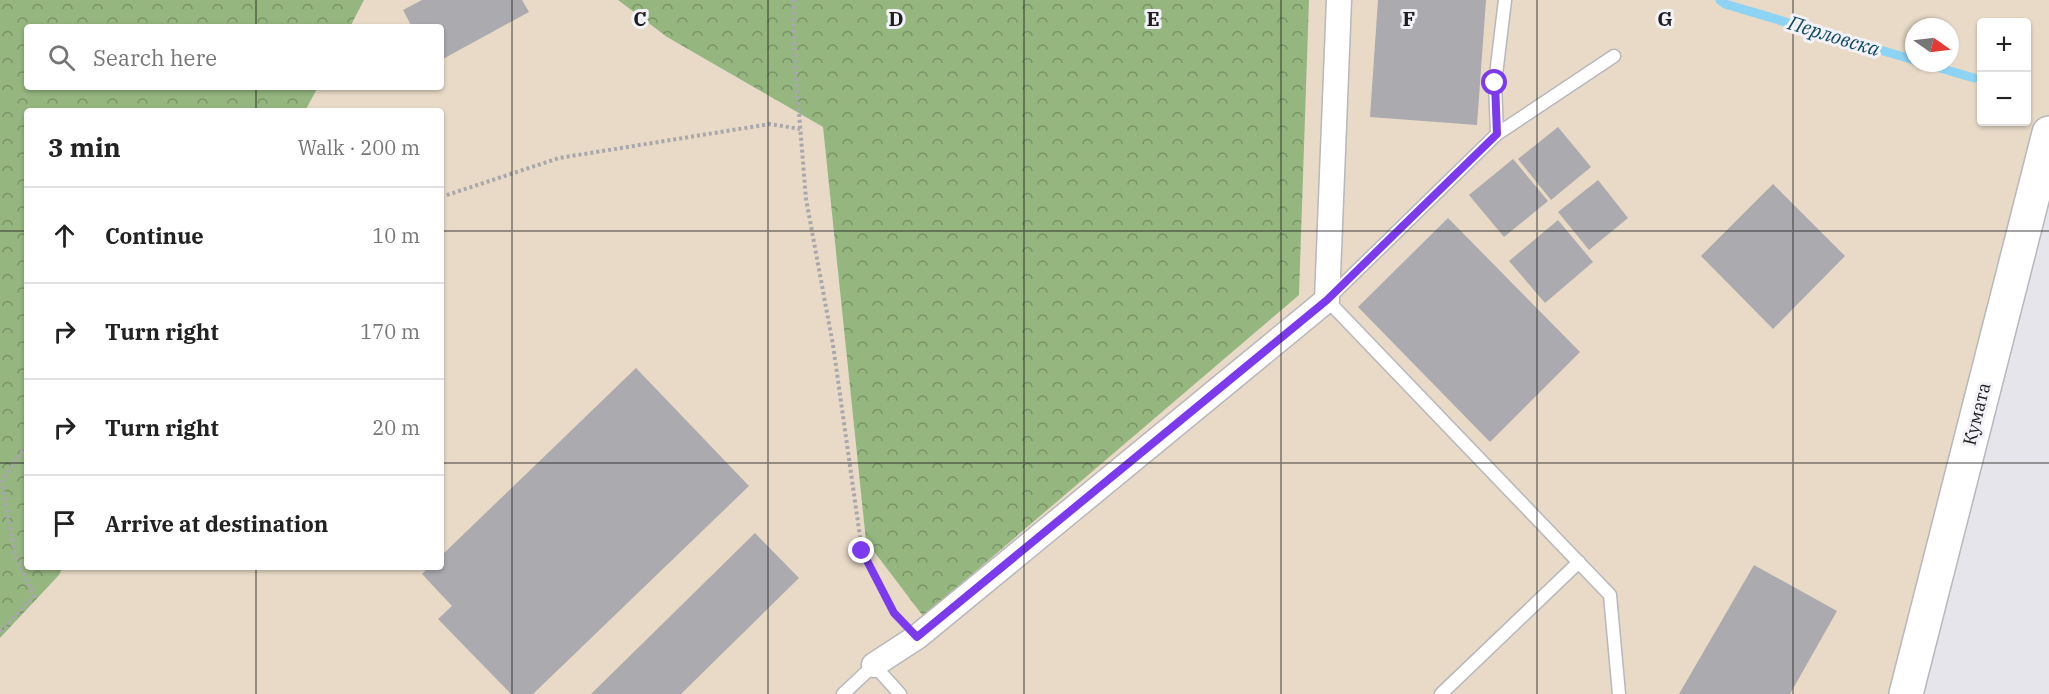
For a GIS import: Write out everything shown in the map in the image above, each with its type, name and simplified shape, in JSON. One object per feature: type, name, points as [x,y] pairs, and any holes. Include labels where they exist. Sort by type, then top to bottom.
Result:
[{"type":"main road","name":"Кумата","points":[[1906,694],[2038,219],[2049,134]]},
{"type":"street","points":[[874,665],[917,637],[1327,300],[1339,0]]},
{"type":"lane","points":[[1497,134],[1495,83],[1504,0]]},
{"type":"lane","points":[[1614,56],[1497,134],[1327,300],[1610,595],[1619,694]]},
{"type":"lane","points":[[1442,694],[1579,562]]},
{"type":"lane","points":[[843,694],[874,665],[900,694]]},
{"type":"path","points":[[793,0],[806,199],[833,345],[862,551],[894,613],[917,637]]},
{"type":"path","points":[[444,196],[559,158],[770,124],[800,129]]},
{"type":"path","points":[[0,632],[34,596],[15,555],[2,482],[24,449]]},
{"type":"shaded area","points":[[364,0],[618,0],[667,37],[823,127],[866,540],[1299,295],[1309,0],[2049,0],[2049,133],[1906,694],[0,694],[0,638],[62,570],[444,570],[444,108],[307,108],[316,90],[444,90],[444,24],[352,24]]},
{"type":"green space","points":[[0,0],[364,0],[352,24],[24,24],[24,90],[316,90],[307,108],[24,108],[24,570],[62,570],[0,638]]},
{"type":"green space","points":[[618,0],[1309,0],[1299,295],[923,616],[866,541],[823,127],[667,37]]},
{"type":"building","points":[[422,0],[522,0],[529,12],[444,58],[444,24],[410,24],[403,10]]},
{"type":"building","points":[[1378,0],[1486,0],[1477,125],[1370,117]]},
{"type":"building","points":[[1558,127],[1591,167],[1551,200],[1518,159]]},
{"type":"building","points":[[1513,159],[1548,201],[1504,237],[1469,195]]},
{"type":"building","points":[[1598,180],[1628,218],[1589,250],[1558,212]]},
{"type":"building","points":[[1773,184],[1845,256],[1773,329],[1701,256]]},
{"type":"building","points":[[1448,218],[1580,352],[1490,442],[1358,307]]},
{"type":"building","points":[[1558,220],[1593,262],[1545,303],[1509,261]]},
{"type":"building","points":[[636,368],[749,486],[533,694],[511,694],[438,619],[452,606],[422,574],[426,570],[444,570],[444,553]]},
{"type":"building","points":[[755,533],[799,578],[681,694],[591,694]]},
{"type":"building","points":[[1754,565],[1837,611],[1790,694],[1679,694]]},
{"type":"waterway","name":"Перловска","points":[[1720,0],[1725,4],[1905,57]]},
{"type":"waterway","name":"Перловска","points":[[1954,72],[1974,78]]},
{"type":"route","points":[[862,551],[894,613],[917,637],[1327,300],[1497,134],[1495,83]]}]
